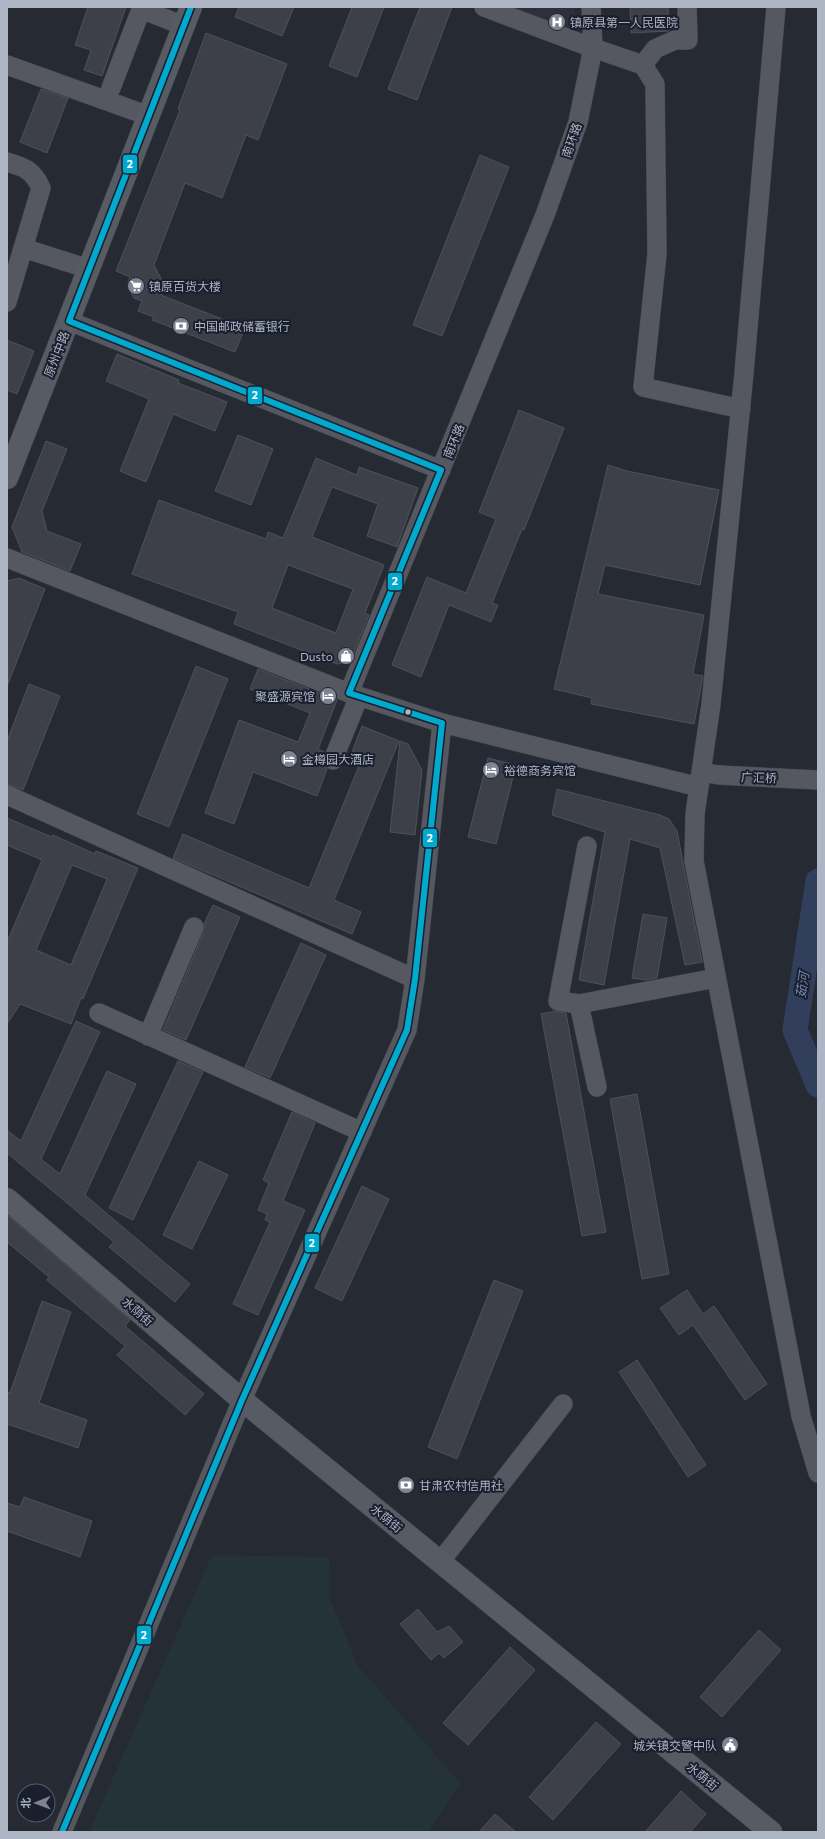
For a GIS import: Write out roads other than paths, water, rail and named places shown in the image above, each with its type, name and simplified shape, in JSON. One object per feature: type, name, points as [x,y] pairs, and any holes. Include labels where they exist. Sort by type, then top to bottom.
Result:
[{"type":"main road","name":"原州中路","points":[[7,478],[187,16]]},
{"type":"main road","name":"水荫街","points":[[7,1199],[242,1400],[771,1832]]},
{"type":"street","points":[[484,7],[643,65],[655,84],[657,254],[643,387],[740,409]]},
{"type":"street","name":"南环路","points":[[333,760],[354,695],[441,470],[547,208],[578,122],[593,48],[591,7]]},
{"type":"street","points":[[643,65],[655,49],[675,40],[688,40],[687,7]]},
{"type":"street","points":[[776,7],[706,778],[695,814],[694,861],[801,1416],[818,1473]]},
{"type":"street","points":[[111,88],[142,8],[187,16]]},
{"type":"street","points":[[7,65],[149,116]]},
{"type":"street","points":[[7,162],[27,168],[38,180],[41,188],[7,302]]},
{"type":"street","points":[[23,248],[89,269]]},
{"type":"street","points":[[69,321],[441,470]]},
{"type":"street","points":[[7,558],[354,695],[442,723],[407,1030],[242,1400],[62,1832]]},
{"type":"street","name":"广汇桥","points":[[442,723],[706,778],[818,780]]},
{"type":"street","points":[[7,795],[414,979]]},
{"type":"street","points":[[587,846],[558,1001],[579,1004],[716,978]]},
{"type":"street","points":[[148,1036],[194,927]]},
{"type":"street","points":[[579,1004],[597,1087]]},
{"type":"street","points":[[99,1014],[362,1132]]},
{"type":"street","points":[[440,1562],[563,1404]]},
{"type":"waterway","name":"茹河","points":[[818,881],[795,1030],[818,1085]]},
{"type":"place","name":"镇原县第一人民医院","points":[[557,22]]},
{"type":"place","name":"镇原百货大楼","points":[[136,286]]},
{"type":"place","name":"中国邮政储蓄银行","points":[[181,326]]},
{"type":"place","name":"Dusto","points":[[346,656]]},
{"type":"place","name":"聚盛源宾馆","points":[[328,696]]},
{"type":"place","name":"金樽园大酒店","points":[[289,759]]},
{"type":"place","name":"裕德商务宾馆","points":[[491,770]]},
{"type":"place","name":"甘肃农村信用社","points":[[406,1485]]},
{"type":"place","name":"城关镇交警中队","points":[[730,1745]]}]
